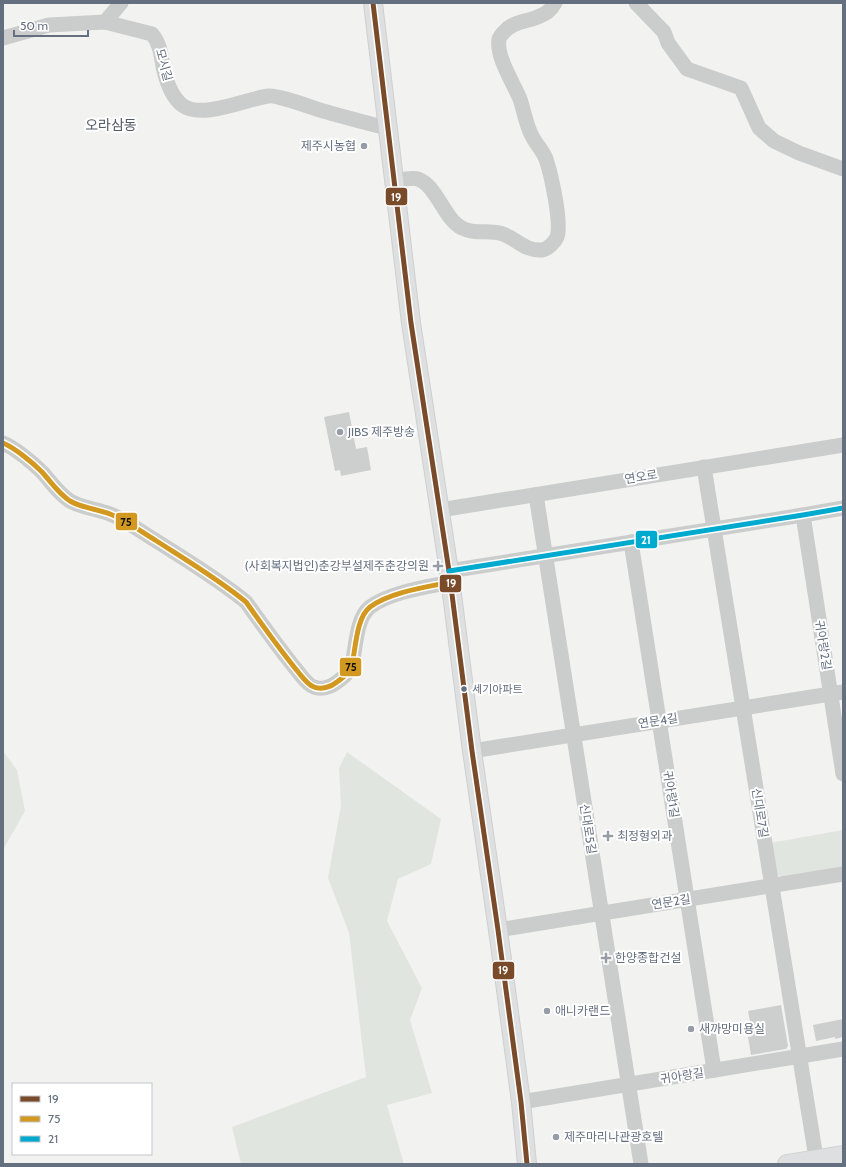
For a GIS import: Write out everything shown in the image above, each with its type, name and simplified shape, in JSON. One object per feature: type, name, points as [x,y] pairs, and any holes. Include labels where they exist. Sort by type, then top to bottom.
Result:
[{"type":"main road","points":[[373,3],[411,323],[450,576],[472,751],[521,1102],[526,1164]]},
{"type":"main road","points":[[787,1164],[816,1162],[843,1155]]},
{"type":"street","points":[[105,22],[121,3]]},
{"type":"street","points":[[394,181],[417,178],[426,184],[436,195],[450,217],[460,227],[468,231],[496,232],[505,234],[520,245],[532,249],[543,250],[550,246],[557,238],[559,228],[556,198],[546,158],[531,135],[520,100],[502,59],[499,47],[500,38],[506,29],[517,22],[542,16],[551,9],[555,3]]},
{"type":"street","points":[[636,3],[664,32],[668,42],[687,69],[741,88],[759,128],[774,141],[799,153],[843,169]]},
{"type":"street","name":"모시길","points":[[3,38],[49,25],[105,22],[152,34],[157,40],[161,50],[164,72],[170,90],[183,106],[192,110],[202,111],[270,95],[324,112],[388,128]]},
{"type":"street","points":[[3,443],[11,446],[40,470],[61,494],[70,501],[110,514],[125,522],[190,562],[246,602],[295,668],[308,683],[315,688],[324,688],[334,685],[348,674],[352,665],[362,616],[369,608],[382,600],[450,576],[546,555],[843,508]]},
{"type":"street","name":"연오로","points":[[440,510],[843,445]]},
{"type":"street","name":"신대로7길","points":[[704,467],[816,1162]]},
{"type":"street","name":"신대로5길","points":[[536,494],[641,1164]]},
{"type":"street","name":"귀아랑2길","points":[[803,515],[837,693],[843,774]]},
{"type":"street","name":"귀아랑1길","points":[[631,542],[714,1070]]},
{"type":"street","name":"연문4길","points":[[472,751],[837,693]]},
{"type":"street","name":"연문2길","points":[[498,930],[843,874]]},
{"type":"street","name":"귀아랑길","points":[[521,1102],[843,1049]]},
{"type":"shaded area","points":[[3,751],[17,770],[25,811],[3,850]]},
{"type":"shaded area","points":[[347,752],[441,819],[431,864],[398,879],[387,921],[422,988],[410,1020],[432,1093],[387,1105],[404,1164],[241,1164],[232,1127],[366,1077],[349,933],[328,878],[341,805],[339,768]]},
{"type":"shaded area","points":[[843,830],[843,868],[783,878],[776,874],[770,843]]},
{"type":"building","name":"JIBS 제주방송","points":[[349,412],[356,449],[367,447],[371,470],[341,476],[340,470],[335,471],[324,417]]},
{"type":"building","points":[[781,1005],[788,1046],[786,1049],[751,1055],[748,1037],[753,1036],[748,1011]]},
{"type":"building","points":[[843,1019],[843,1037],[816,1041],[813,1025]]},
{"type":"transit line","name":"19","points":[[373,3],[411,323],[449,571],[472,751],[521,1102],[527,1164]]},
{"type":"transit line","name":"75","points":[[3,443],[34,464],[58,491],[70,501],[122,519],[202,570],[246,602],[306,681],[310,685],[317,688],[326,688],[332,685],[348,672],[352,664],[359,626],[365,612],[370,607],[388,597],[420,588],[451,582]]},
{"type":"transit line","name":"21","points":[[449,571],[843,508]]},
{"type":"place","name":"제주시농협","points":[[364,146]]},
{"type":"place","name":"JIBS 제주방송","points":[[340,432]]},
{"type":"place","name":"(사회복지법인)춘강부설제주춘강의원","points":[[438,566]]},
{"type":"place","name":"세기아파트","points":[[464,689]]},
{"type":"place","name":"최정형외과","points":[[608,836]]},
{"type":"place","name":"한양종합건설","points":[[606,958]]},
{"type":"place","name":"애니카랜드","points":[[547,1011]]},
{"type":"place","name":"새까망미용실","points":[[691,1029]]},
{"type":"place","name":"제주마리나관광호텔","points":[[556,1137]]},
{"type":"district","name":"오라삼동","points":[[111,125]]}]
